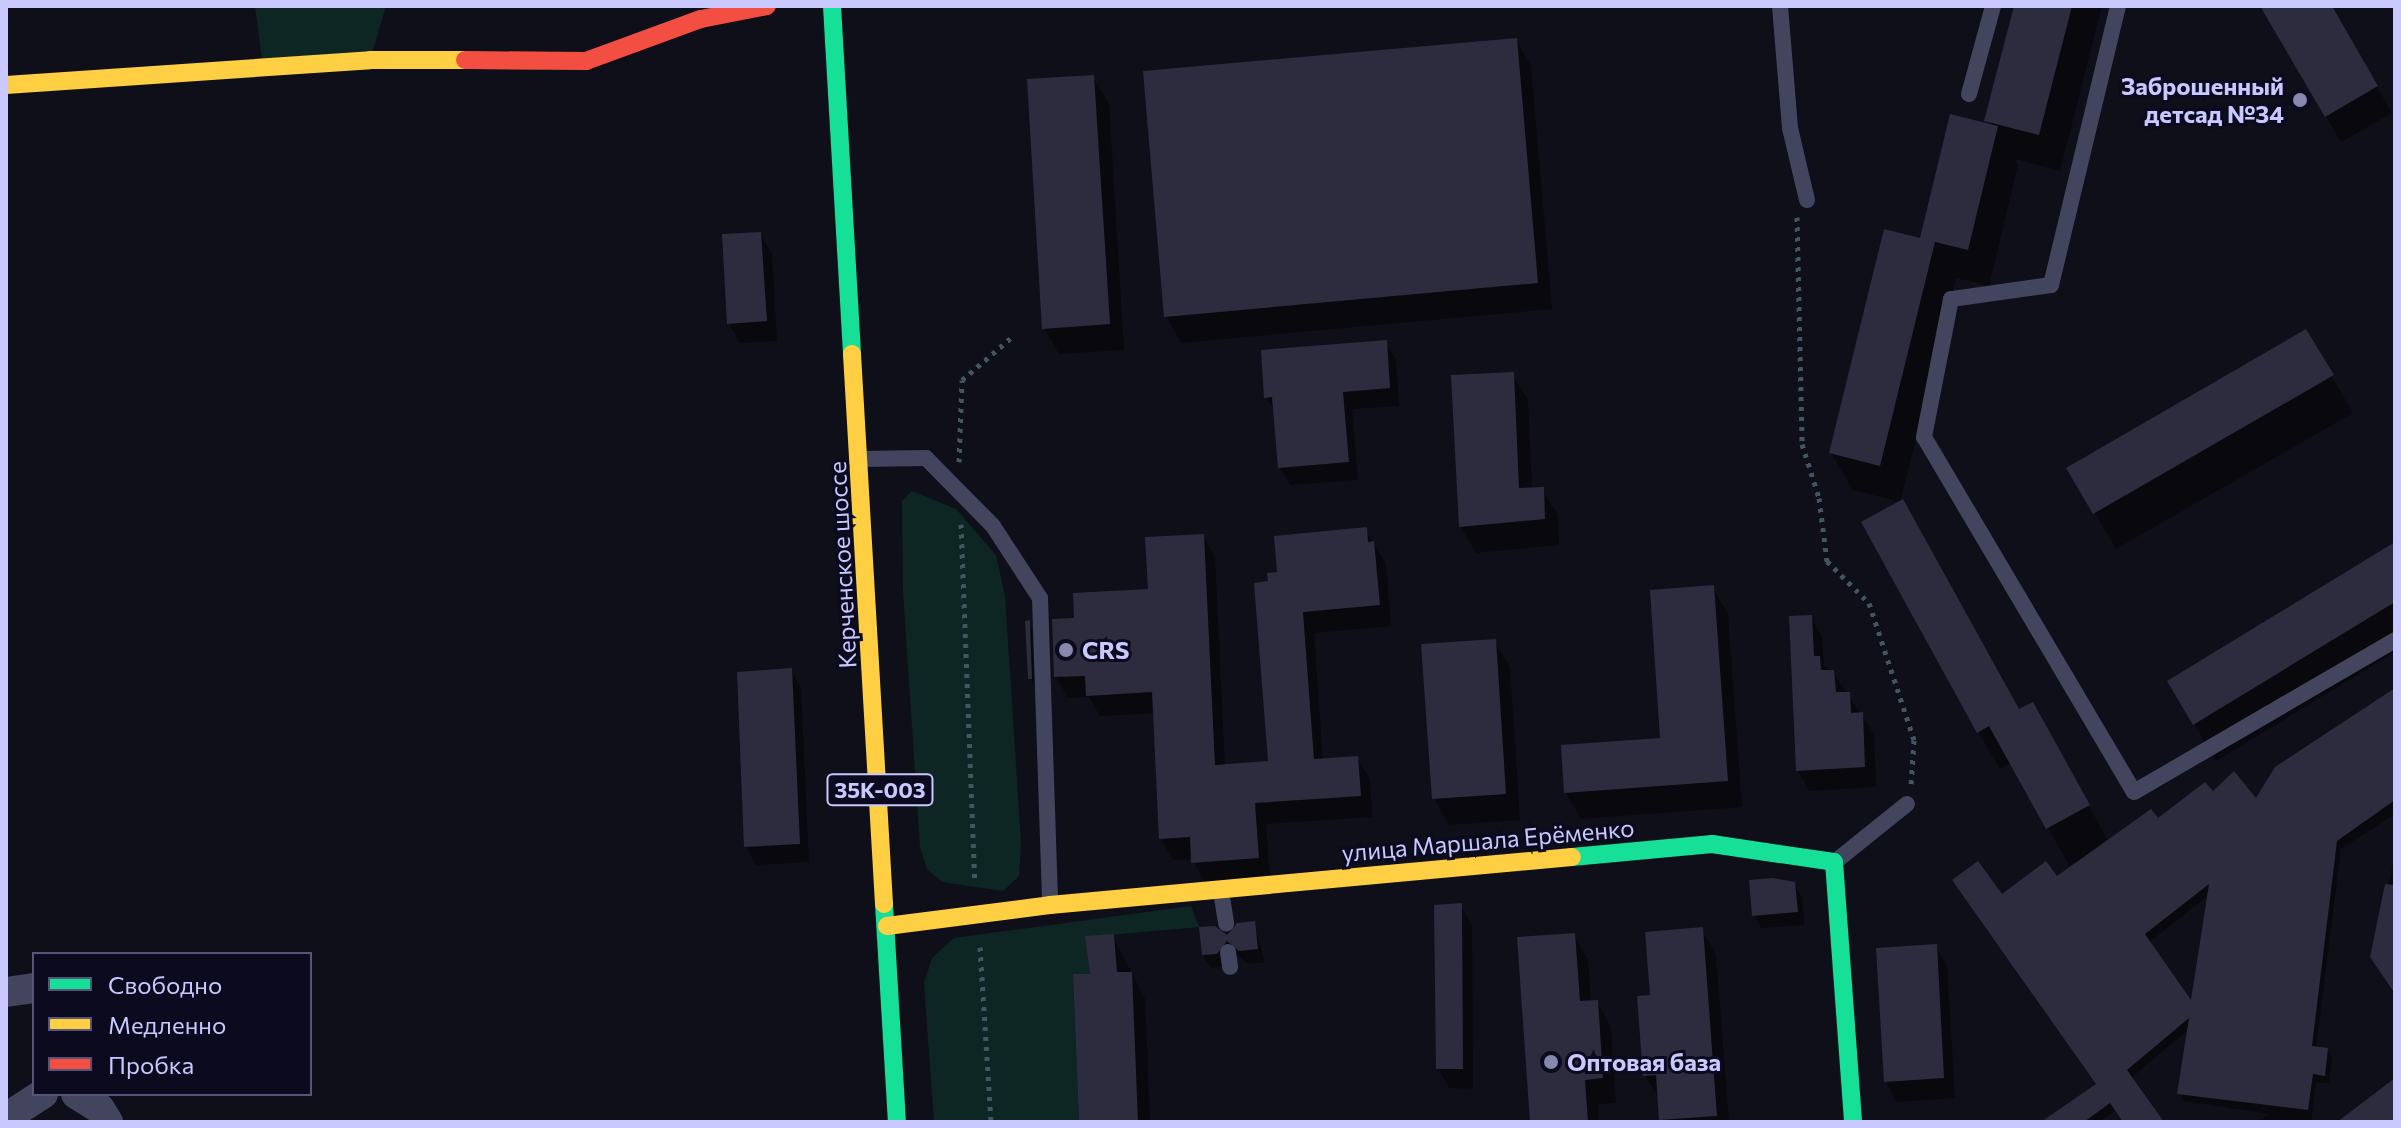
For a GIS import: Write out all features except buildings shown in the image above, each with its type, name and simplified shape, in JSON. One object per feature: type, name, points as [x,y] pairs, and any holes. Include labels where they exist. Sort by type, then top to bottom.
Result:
[{"type":"street","points":[[6,85],[370,60],[586,61],[701,19],[767,6]]},
{"type":"street","name":"Керченское шоссе","points":[[832,6],[897,1122]]},
{"type":"street","name":"улица Маршала Ерёменко","points":[[887,926],[1050,905],[1712,844],[1834,862]]},
{"type":"street","points":[[1834,862],[1853,1122]]},
{"type":"street","points":[[6,992],[32,988]]},
{"type":"street","points":[[10,1122],[27,1093]]},
{"type":"street","points":[[79,1096],[100,1109],[108,1122]]},
{"type":"lane","points":[[1780,6],[1790,128],[1807,200]]},
{"type":"lane","points":[[1969,94],[1993,6]]},
{"type":"lane","points":[[2118,6],[2051,285],[1951,299],[1924,437],[2134,792],[2395,640]]},
{"type":"lane","points":[[860,459],[926,458],[960,487],[993,526],[1040,598],[1050,905]]},
{"type":"lane","points":[[1834,862],[1907,804]]},
{"type":"lane","points":[[1221,889],[1226,924]]},
{"type":"path","points":[[1797,217],[1802,444],[1819,498],[1827,561],[1869,603],[1914,740],[1907,804]]},
{"type":"path","points":[[991,1122],[978,914],[960,487],[962,380],[1012,337]]},
{"type":"green space","points":[[255,6],[386,6],[370,60],[263,68]]},
{"type":"green space","points":[[912,491],[956,509],[996,555],[1005,596],[1021,843],[1019,876],[1003,891],[942,882],[927,869],[920,847],[903,591],[902,501]]},
{"type":"green space","points":[[1191,906],[1199,927],[1086,937],[1090,974],[1073,975],[1079,1122],[934,1122],[924,983],[932,958],[954,938]]},
{"type":"traffic: fast","points":[[832,6],[852,354]]},
{"type":"traffic: fast","points":[[1572,857],[1712,844],[1834,862],[1853,1122]]},
{"type":"traffic: fast","points":[[884,904],[897,1122]]},
{"type":"traffic: slow","points":[[6,85],[370,60],[465,60]]},
{"type":"traffic: slow","points":[[852,354],[884,904]]},
{"type":"traffic: slow","points":[[887,926],[1050,905],[1572,857]]},
{"type":"traffic: jam","points":[[465,60],[586,61],[701,19],[767,6]]},
{"type":"place","name":"Заброшенный детсад №34","points":[[2300,100]]},
{"type":"place","name":"CRS","points":[[1066,650]]},
{"type":"place","name":"Оптовая база","points":[[1551,1062]]}]
